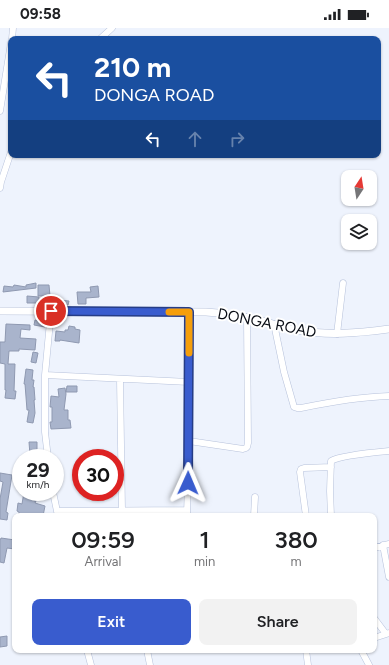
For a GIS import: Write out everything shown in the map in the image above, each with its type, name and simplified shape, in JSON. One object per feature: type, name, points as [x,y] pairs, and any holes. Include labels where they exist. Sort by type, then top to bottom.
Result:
[{"type":"street","points":[[103,36],[112,28]]},
{"type":"street","points":[[0,111],[8,62]]},
{"type":"street","points":[[0,188],[9,158]]},
{"type":"street","points":[[337,334],[343,283]]},
{"type":"street","name":"DONGA ROAD","points":[[0,311],[224,313],[313,333],[337,334],[389,329]]},
{"type":"street","points":[[47,449],[45,432],[45,375],[51,311]]},
{"type":"street","points":[[79,513],[122,511],[187,513],[189,441],[189,312]]},
{"type":"street","points":[[189,441],[243,449],[247,447],[246,317]]},
{"type":"street","points":[[274,324],[284,372],[294,407],[301,408],[341,400],[389,396]]},
{"type":"street","points":[[45,375],[188,382]]},
{"type":"street","points":[[120,379],[122,511]]},
{"type":"street","points":[[331,513],[331,461],[334,459],[389,451]]},
{"type":"street","points":[[306,513],[300,472],[301,469],[331,467]]},
{"type":"street","points":[[254,513],[255,497]]},
{"type":"street","points":[[55,501],[57,513]]},
{"type":"street","points":[[386,544],[389,577]]},
{"type":"street","points":[[377,621],[388,634],[377,637]]},
{"type":"street","points":[[88,653],[91,665]]},
{"type":"street","points":[[148,653],[150,665]]},
{"type":"street","points":[[306,653],[308,665]]},
{"type":"street","points":[[363,653],[369,665]]},
{"type":"building","points":[[36,283],[36,288],[3,292],[4,286],[13,287],[14,285],[26,287],[26,285]]},
{"type":"building","points":[[38,285],[49,285],[50,296],[38,296]]},
{"type":"building","points":[[98,286],[99,297],[86,298],[86,304],[78,304],[77,292],[91,292],[90,287]]},
{"type":"building","points":[[27,296],[39,297],[39,303],[27,303]]},
{"type":"building","points":[[53,299],[69,301],[68,305],[52,305]]},
{"type":"building","points":[[35,320],[45,322],[45,327],[34,325]]},
{"type":"building","points":[[6,324],[30,325],[30,330],[21,329],[20,338],[36,339],[35,350],[19,349],[19,351],[9,351],[8,364],[15,364],[15,399],[5,398],[5,364],[0,363],[0,342],[5,342]]},
{"type":"building","points":[[69,326],[80,330],[79,343],[60,340],[55,341],[56,331],[65,332],[65,330],[68,330]]},
{"type":"building","points":[[33,352],[38,353],[36,363],[31,362]]},
{"type":"building","points":[[26,369],[33,370],[32,380],[34,380],[33,387],[35,413],[33,423],[27,422],[29,410],[27,410],[24,384]]},
{"type":"building","points":[[67,386],[77,386],[77,392],[66,392]]},
{"type":"building","points":[[65,388],[66,394],[64,410],[68,410],[68,420],[70,420],[71,428],[51,429],[51,396],[59,397],[58,389]]},
{"type":"building","points":[[29,442],[37,442],[37,449],[30,449]]},
{"type":"building","points":[[0,473],[12,475],[6,512],[8,513],[7,520],[0,519],[0,499],[3,482],[0,481]]},
{"type":"building","points":[[22,501],[36,501],[35,503],[45,506],[44,513],[19,513],[17,511],[18,503],[22,504]]},
{"type":"building","points":[[1,539],[12,540],[12,549],[7,548],[4,563],[0,562]]},
{"type":"building","points":[[7,636],[7,646],[0,647],[0,637]]},
{"type":"slow traffic","points":[[169,312],[189,312],[189,353]]},
{"type":"route","points":[[51,311],[189,312],[188,483]]}]
